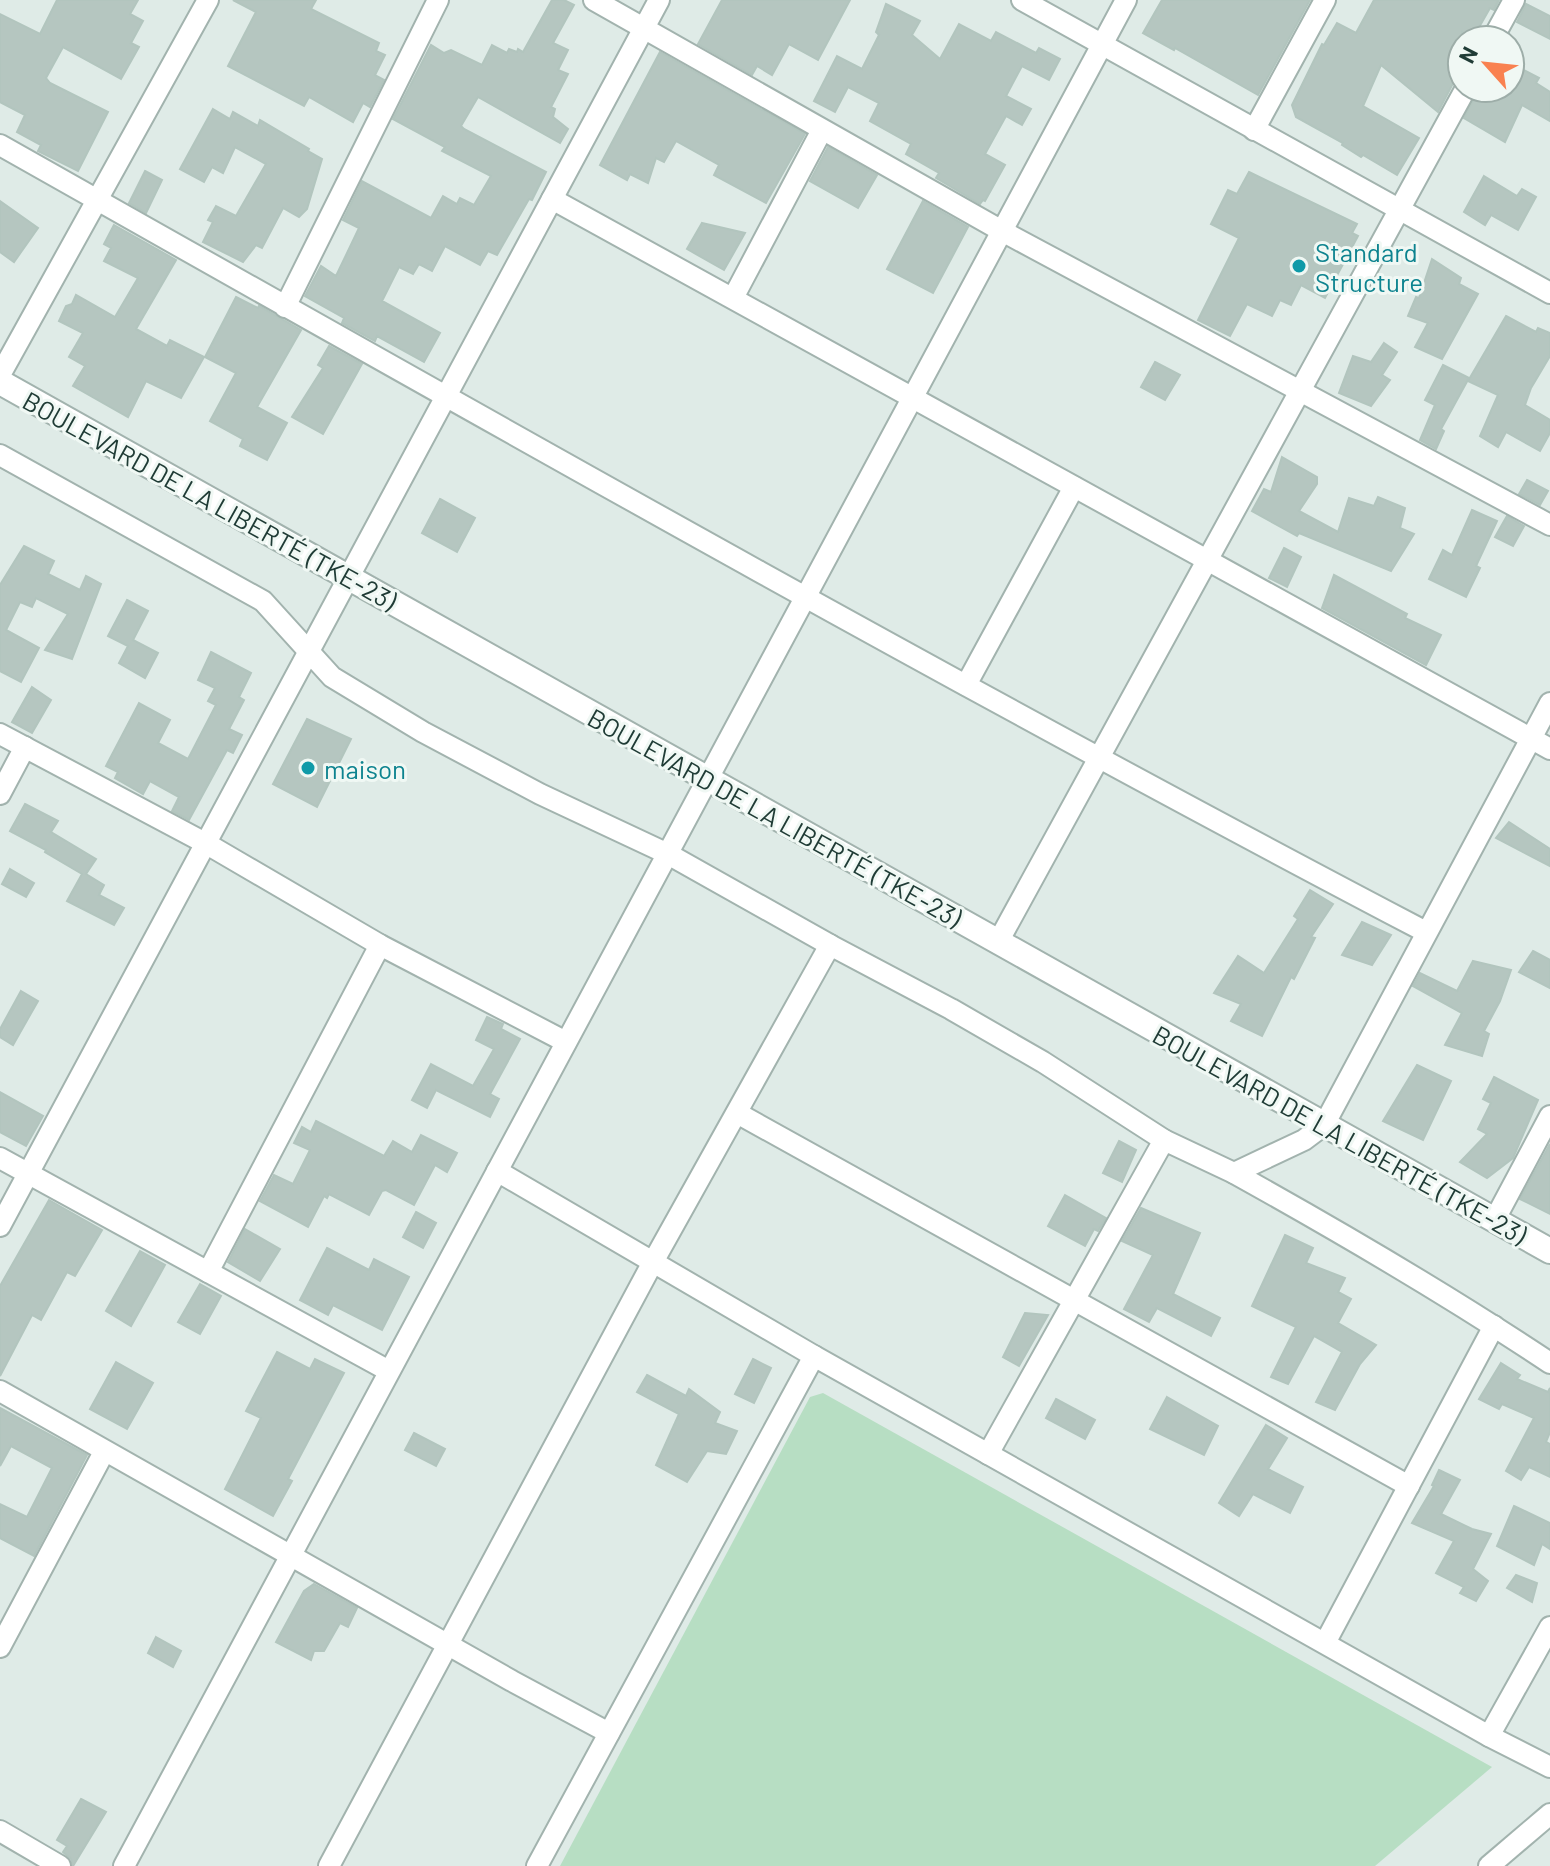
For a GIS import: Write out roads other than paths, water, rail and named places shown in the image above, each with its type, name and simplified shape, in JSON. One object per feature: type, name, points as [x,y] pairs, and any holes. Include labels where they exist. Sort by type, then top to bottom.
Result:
[{"type":"street","points":[[0,375],[208,0]]},
{"type":"street","points":[[285,307],[438,0]]},
{"type":"street","points":[[594,0],[1002,231],[1550,525]]},
{"type":"street","points":[[0,1226],[659,0]]},
{"type":"street","points":[[1022,0],[1550,293]]},
{"type":"street","points":[[124,1866],[1126,0]]},
{"type":"street","points":[[1254,130],[1325,0]]},
{"type":"street","points":[[1501,24],[1514,0]]},
{"type":"street","points":[[998,942],[1457,104]]},
{"type":"street","points":[[733,298],[822,130]]},
{"type":"street","points":[[0,145],[805,598],[1426,932]]},
{"type":"street","points":[[552,199],[1550,749]]},
{"type":"street","name":"BOULEVARD DE LA LIBERTÉ (TKE-23)","points":[[0,382],[1550,1251]]},
{"type":"street","points":[[0,455],[263,601],[332,677],[423,732],[540,794],[668,854],[951,1009],[1030,1054],[1164,1140],[1234,1173],[1331,1227],[1550,1363]]},
{"type":"street","points":[[966,685],[1074,487]]},
{"type":"street","points":[[1234,1173],[1304,1140],[1324,1125],[1550,703]]},
{"type":"street","points":[[0,734],[207,844],[380,945],[566,1042]]},
{"type":"street","points":[[0,794],[25,747]]},
{"type":"street","points":[[208,1272],[380,945]]},
{"type":"street","points":[[329,1866],[653,1262],[830,945]]},
{"type":"street","points":[[737,1113],[1409,1486]]},
{"type":"street","points":[[1494,1221],[1550,1116]]},
{"type":"street","points":[[988,1454],[1164,1140]]},
{"type":"street","points":[[0,1158],[389,1371]]},
{"type":"street","points":[[497,1171],[814,1356],[1489,1736],[1550,1767]]},
{"type":"street","points":[[1325,1643],[1494,1326]]},
{"type":"street","points":[[537,1866],[814,1356]]},
{"type":"street","points":[[0,1391],[609,1733]]},
{"type":"street","points":[[0,1647],[104,1452]]},
{"type":"street","points":[[1489,1736],[1550,1627]]},
{"type":"street","points":[[1489,1866],[1550,1814]]},
{"type":"street","points":[[0,1831],[60,1866]]},
{"type":"place","name":"Standard Structure","points":[[1299,266]]},
{"type":"place","name":"maison","points":[[308,768]]}]
